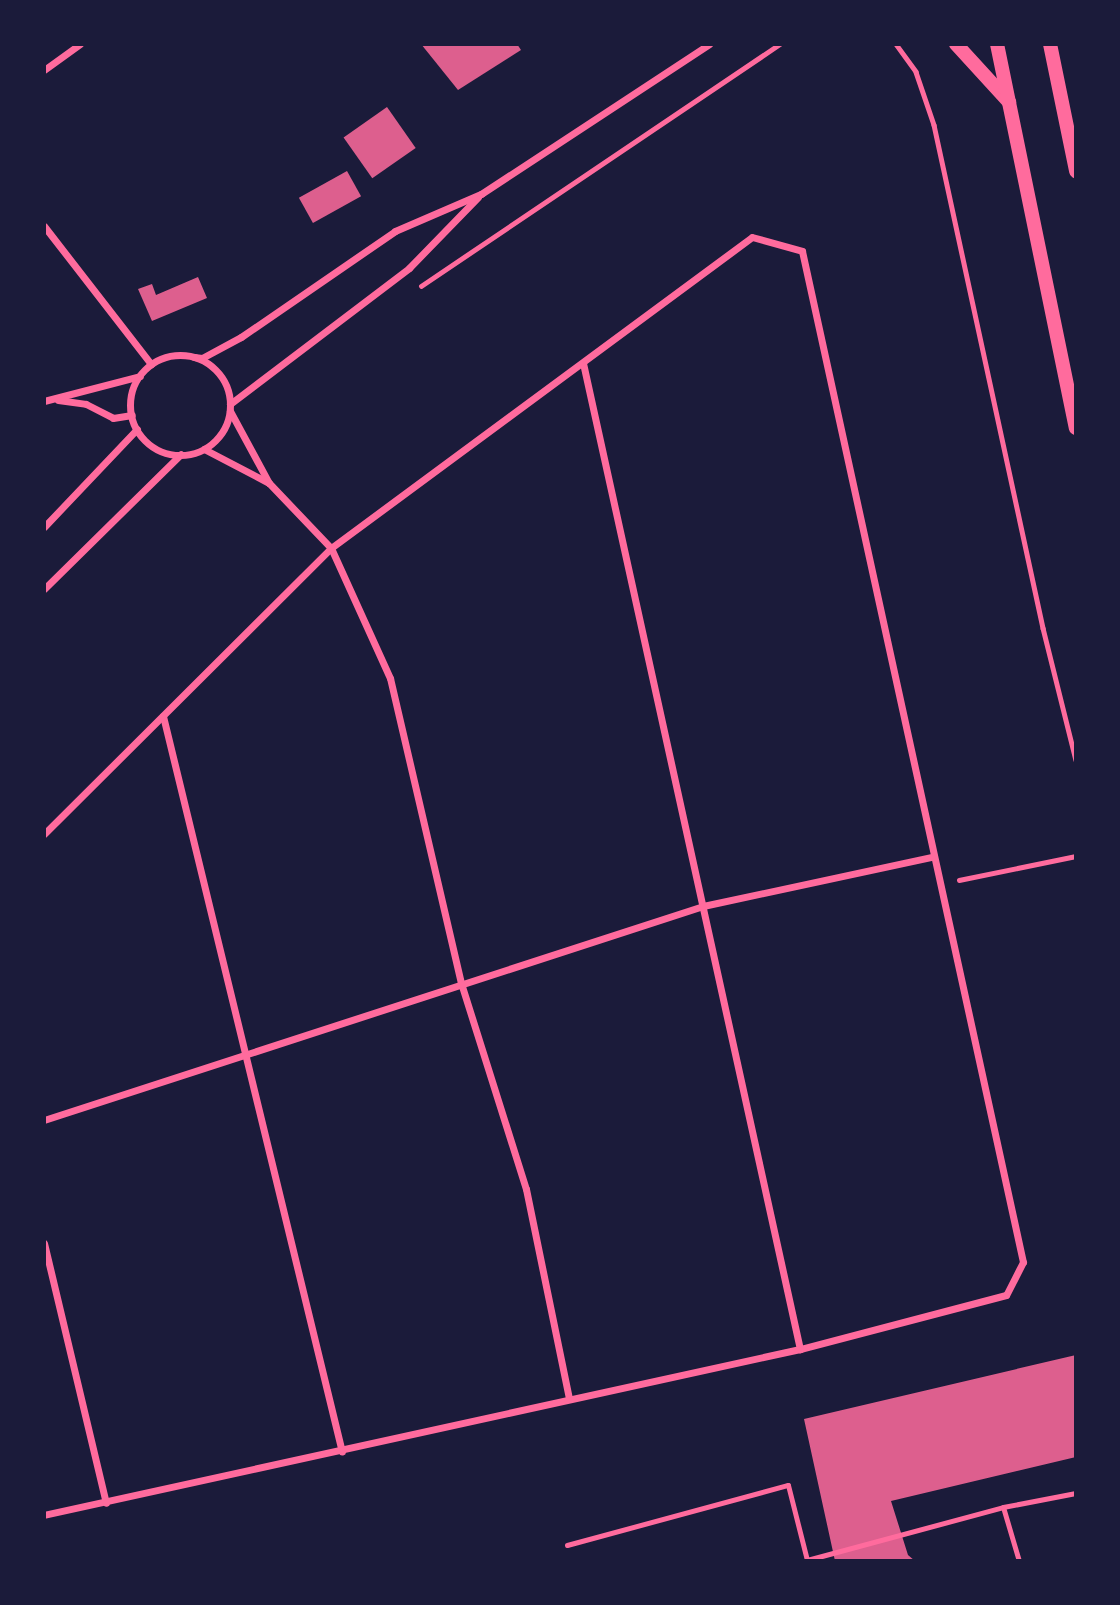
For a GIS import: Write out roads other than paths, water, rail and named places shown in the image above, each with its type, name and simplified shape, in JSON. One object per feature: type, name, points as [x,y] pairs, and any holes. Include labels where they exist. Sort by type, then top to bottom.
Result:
[{"type":"main road","points":[[956,44],[1010,103]]},
{"type":"main road","points":[[997,44],[1076,428]]},
{"type":"main road","points":[[1051,44],[1076,172]]},
{"type":"street","points":[[44,70],[80,44]]},
{"type":"street","points":[[481,194],[409,268],[230,407],[224,430],[204,449],[181,454],[156,448],[137,429],[131,402],[139,376],[151,364],[179,355],[202,358],[241,337],[395,231],[481,194],[709,44]]},
{"type":"street","points":[[44,226],[151,364]]},
{"type":"street","points":[[44,834],[331,548],[752,237],[802,251],[932,857],[1023,1262],[1006,1296],[800,1349],[569,1398],[342,1452],[44,1515]]},
{"type":"street","points":[[194,357],[220,374],[230,407],[269,483],[331,548],[390,678],[461,983],[526,1189],[569,1398]]},
{"type":"street","points":[[583,363],[800,1349]]},
{"type":"street","points":[[44,401],[139,376]]},
{"type":"street","points":[[44,401],[86,404],[113,418],[132,415]]},
{"type":"street","points":[[44,527],[137,429]]},
{"type":"street","points":[[204,449],[269,483]]},
{"type":"street","points":[[44,589],[181,454]]},
{"type":"street","points":[[163,716],[342,1452]]},
{"type":"street","points":[[44,1120],[244,1052],[703,906],[932,857]]},
{"type":"street","points":[[44,1243],[106,1503]]},
{"type":"lane","points":[[567,1545],[788,1485],[807,1560],[1003,1507],[1076,1493]]},
{"type":"lane","points":[[1003,1507],[1019,1561]]}]
